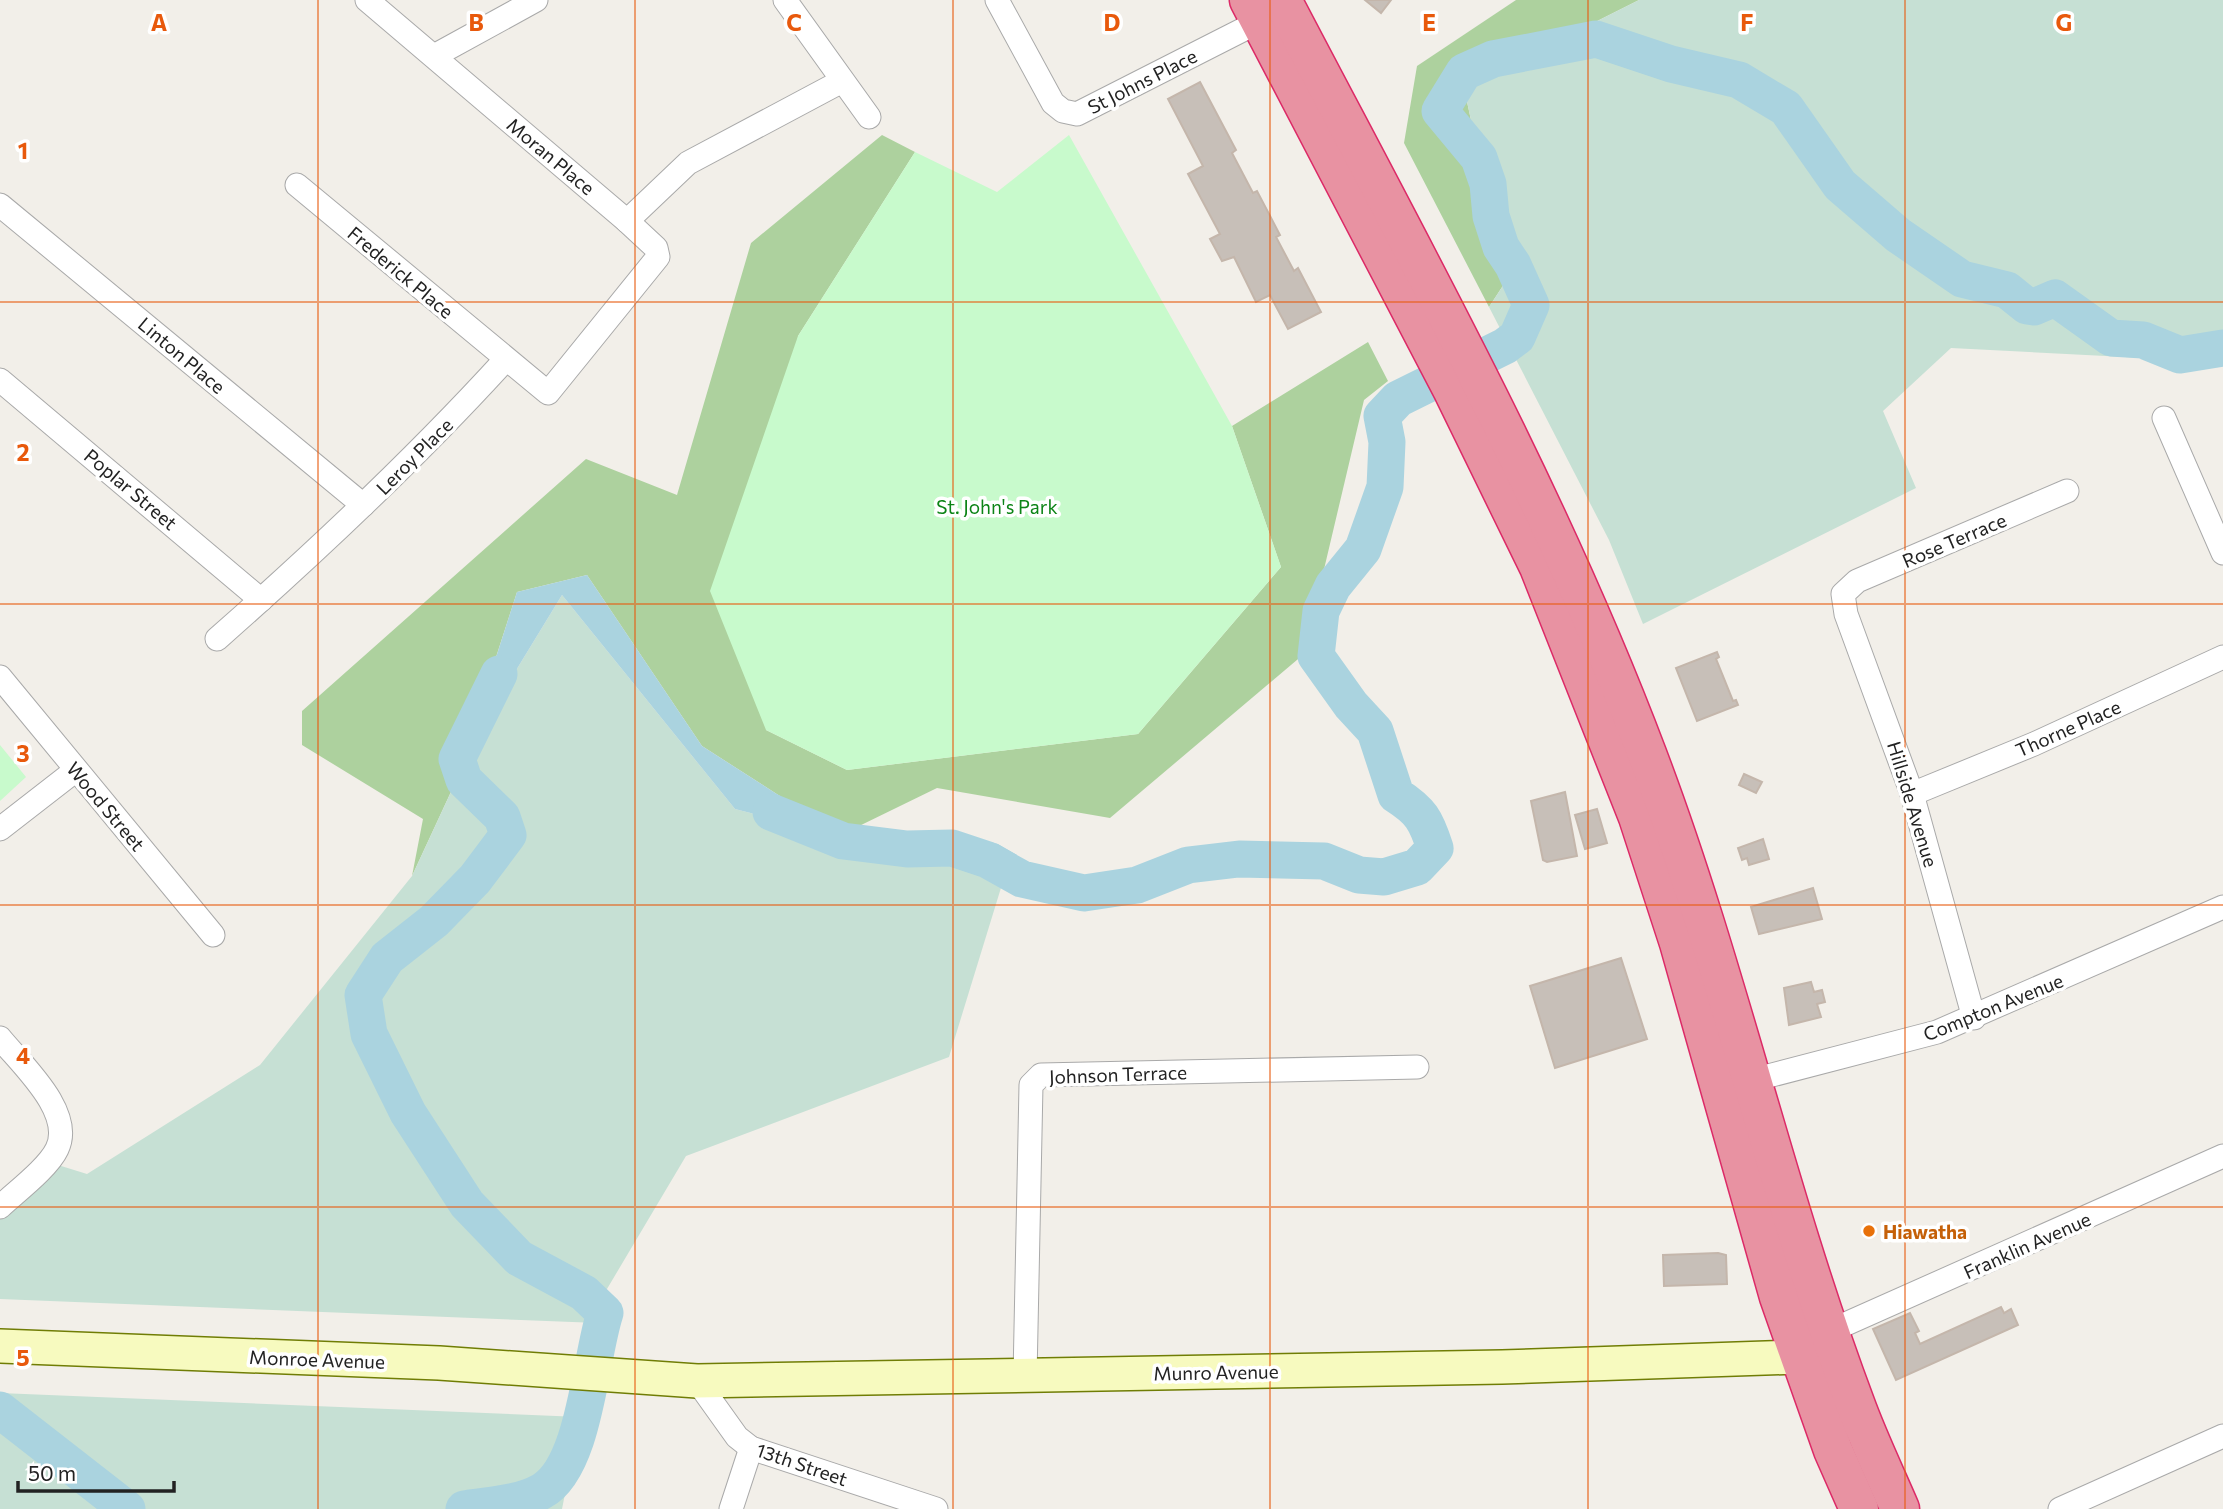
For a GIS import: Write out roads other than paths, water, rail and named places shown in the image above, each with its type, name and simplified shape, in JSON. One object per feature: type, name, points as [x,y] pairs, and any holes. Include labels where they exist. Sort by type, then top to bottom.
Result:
[{"type":"highway","points":[[1264,7],[1466,385],[1557,537],[1647,754],[1692,880],[1786,1195],[1830,1331],[1856,1405],[1900,1509]]},
{"type":"highway","points":[[1466,385],[1638,817],[1679,943],[1798,1357],[1833,1450],[1859,1509]]},
{"type":"highway","points":[[1833,1450],[1834,1509]]},
{"type":"street","name":"Moran Place","points":[[367,0],[656,248],[658,257],[548,393],[506,359]]},
{"type":"street","points":[[433,56],[536,0]]},
{"type":"street","points":[[785,0],[869,117]]},
{"type":"street","name":"St Johns Place","points":[[998,0],[1053,103],[1069,113],[1077,114],[1264,7]]},
{"type":"street","points":[[627,222],[688,163],[842,81]]},
{"type":"street","name":"Frederick Place","points":[[297,184],[506,359]]},
{"type":"street","name":"Linton Place","points":[[5,215],[363,505]]},
{"type":"street","name":"Leroy Place","points":[[217,639],[442,429],[506,359]]},
{"type":"street","name":"Poplar Street","points":[[0,380],[261,600]]},
{"type":"street","points":[[2164,418],[2223,553]]},
{"type":"street","name":"Rose Terrace","points":[[1843,594],[1857,581],[2067,491]]},
{"type":"street","name":"Hillside Avenue","points":[[1843,594],[1846,614],[1912,794],[1974,1018]]},
{"type":"street","name":"Thorne Place","points":[[1912,794],[2034,744],[2223,657]]},
{"type":"street","name":"Wood Street","points":[[0,677],[213,935]]},
{"type":"street","points":[[0,829],[76,770]]},
{"type":"street","name":"Compton Avenue","points":[[1753,1080],[1899,1044],[1974,1018],[2223,908]]},
{"type":"street","points":[[0,1038],[52,1101],[58,1115],[60,1138],[51,1158],[0,1207]]},
{"type":"street","name":"Johnson Terrace","points":[[1025,1377],[1031,1085],[1041,1075],[1417,1067]]},
{"type":"street","name":"Franklin Avenue","points":[[1830,1331],[2223,1156]]},
{"type":"street","name":"Monroe Avenue","points":[[0,1346],[439,1363],[633,1377]]},
{"type":"street","name":"Munro Avenue","points":[[633,1377],[697,1381],[1025,1377],[1502,1367],[1798,1357]]},
{"type":"street","name":"13th Street","points":[[697,1381],[737,1437],[751,1448],[936,1509]]},
{"type":"street","points":[[2060,1509],[2223,1436]]},
{"type":"street","points":[[731,1509],[751,1448]]},
{"type":"water","points":[[587,575],[702,746],[800,809],[882,837],[972,838],[998,844],[1017,855],[1015,872],[1004,878],[735,809],[562,595],[465,754],[517,592]]},
{"type":"waterway","points":[[771,812],[843,841],[907,849],[952,848],[988,860],[1022,879],[1084,893],[1137,885],[1188,865],[1239,859],[1324,861],[1359,875],[1384,877],[1417,867],[1435,848],[1429,830],[1417,811],[1396,795],[1375,731],[1351,705],[1316,656],[1321,611],[1333,586],[1363,549],[1385,487],[1387,442],[1382,416],[1398,399],[1505,346],[1517,337],[1531,305],[1513,265],[1501,247],[1491,216],[1488,184],[1479,158],[1440,111],[1464,72],[1493,59],[1596,39],[1671,64],[1739,80],[1786,108],[1840,185],[1898,235],[1962,279],[2007,290],[2027,306],[2034,307],[2055,298],[2111,338],[2143,340],[2180,355],[2223,348]]},
{"type":"waterway","points":[[464,1509],[524,1499],[542,1491],[556,1478],[568,1459],[577,1436],[605,1313],[584,1293],[519,1258],[467,1204],[408,1113],[369,1034],[363,995],[387,958],[434,921],[475,879],[508,835],[502,817],[464,780],[457,759],[499,674]]},
{"type":"waterway","points":[[0,1410],[127,1509]]},
{"type":"place","name":"Hiawatha","points":[[1869,1231]]},
{"type":"park label","name":"St. John's Park","points":[[997,506]]}]
